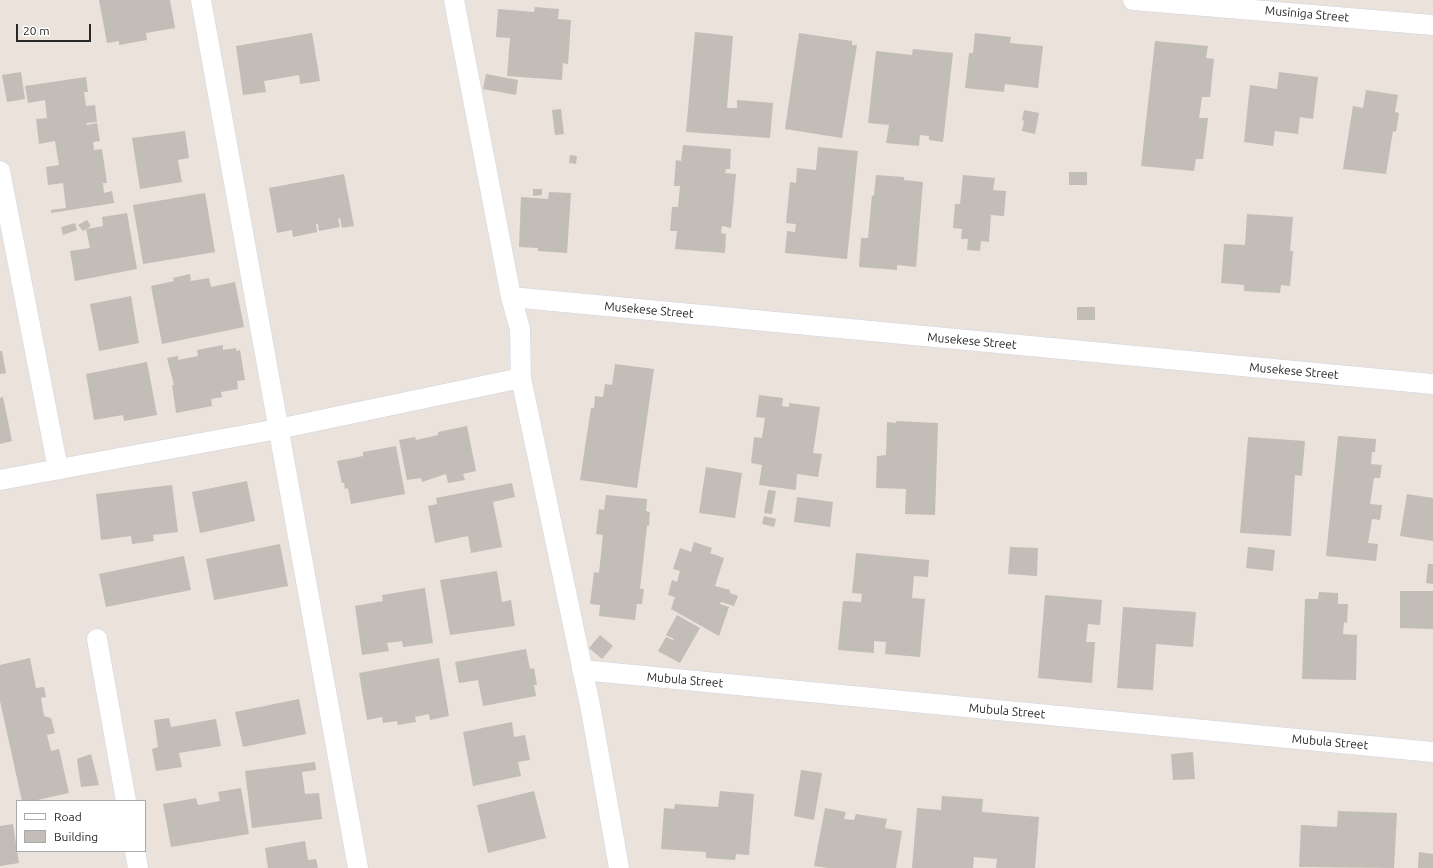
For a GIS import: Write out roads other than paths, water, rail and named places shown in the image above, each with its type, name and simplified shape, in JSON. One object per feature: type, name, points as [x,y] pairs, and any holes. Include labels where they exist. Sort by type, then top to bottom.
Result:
[{"type":"street","points":[[201,0],[358,868]]},
{"type":"street","points":[[454,0],[511,297],[520,329],[521,378],[591,710],[619,868]]},
{"type":"street","name":"Musiniga Street","points":[[1133,0],[1433,25]]},
{"type":"street","points":[[0,171],[58,470]]},
{"type":"street","name":"Musekese Street","points":[[511,297],[1433,384]]},
{"type":"street","points":[[0,480],[278,429],[521,378]]},
{"type":"street","points":[[97,639],[126,800]]},
{"type":"street","name":"Mubula Street","points":[[582,670],[1433,752]]},
{"type":"street","points":[[135,852],[138,868]]}]
